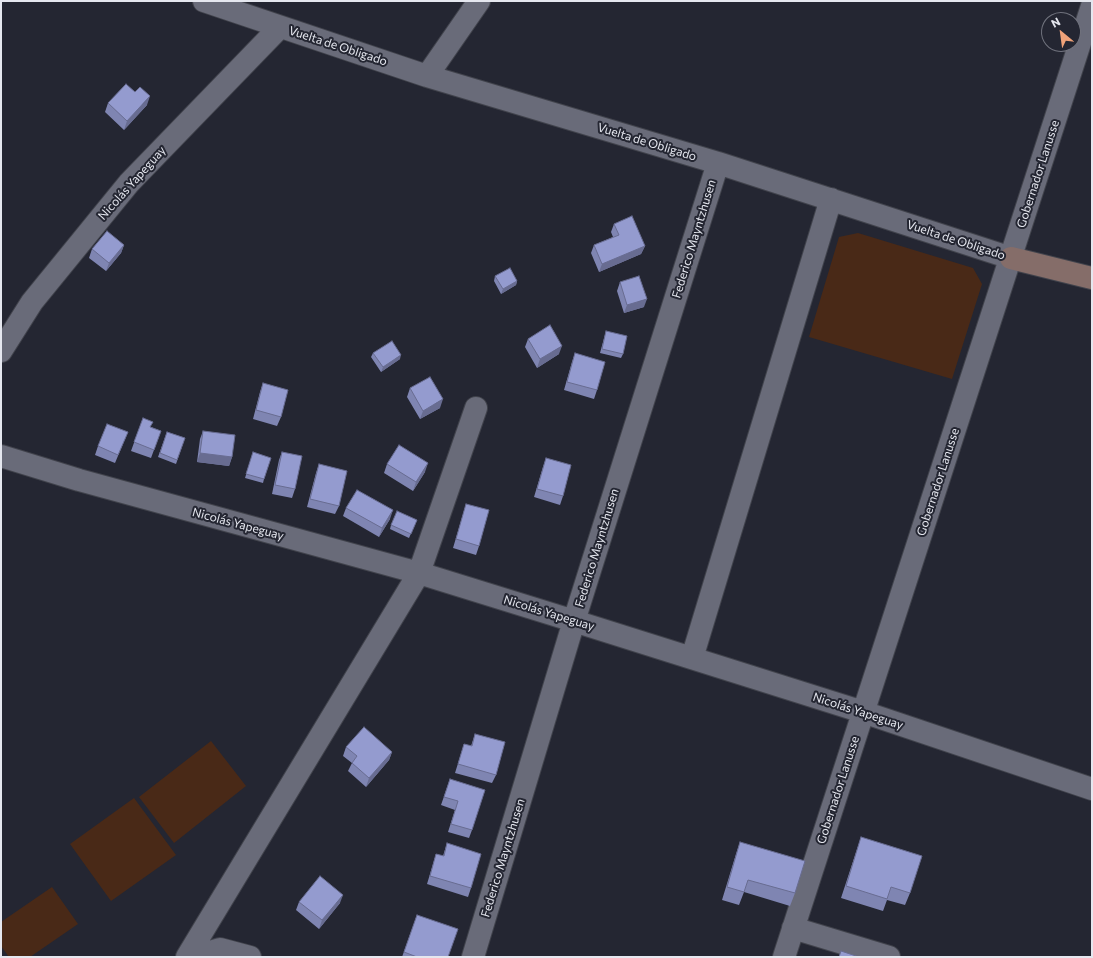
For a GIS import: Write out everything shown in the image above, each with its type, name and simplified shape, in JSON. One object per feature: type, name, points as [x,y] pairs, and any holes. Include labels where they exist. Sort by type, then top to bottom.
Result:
[{"type":"main road","name":"Vuelta de Obligado","points":[[1011,258],[1092,278]]},
{"type":"street","name":"Vuelta de Obligado","points":[[204,1],[427,76],[718,163],[1011,258]]},
{"type":"street","points":[[427,76],[479,1]]},
{"type":"street","name":"Gobernador Lanusse","points":[[784,957],[1092,6]]},
{"type":"street","name":"Nicolás Yapeguay","points":[[1,351],[32,302],[129,183],[280,27]]},
{"type":"street","name":"Federico Mayntzhusen","points":[[473,957],[574,621],[718,163]]},
{"type":"street","points":[[692,658],[832,199]]},
{"type":"street","points":[[187,957],[419,573],[476,408]]},
{"type":"street","name":"Nicolás Yapeguay","points":[[1,456],[87,482],[419,573],[863,712],[1092,789]]},
{"type":"street","points":[[794,928],[889,957]]},
{"type":"street","points":[[193,957],[220,949],[250,957]]},
{"type":"shaded area","points":[[858,233],[973,268],[982,284],[952,379],[809,337],[839,237]]},
{"type":"shaded area","points":[[211,741],[246,786],[174,843],[139,797]]},
{"type":"shaded area","points":[[134,798],[176,855],[111,901],[70,844]]},
{"type":"shaded area","points":[[52,887],[78,924],[30,957],[9,957],[1,946],[1,922]]},
{"type":"building","points":[[126,84],[135,92],[140,87],[150,96],[127,121],[108,103]]},
{"type":"building","points":[[632,216],[645,246],[602,264],[594,245],[619,235],[614,224]]},
{"type":"building","points":[[107,231],[124,245],[109,263],[92,249]]},
{"type":"building","points":[[510,268],[517,281],[503,289],[495,276]]},
{"type":"building","points":[[639,276],[647,299],[627,305],[620,282]]},
{"type":"building","points":[[550,325],[562,346],[540,359],[528,339]]},
{"type":"building","points":[[606,331],[627,336],[623,354],[602,349]]},
{"type":"building","points":[[392,341],[401,355],[383,367],[373,353]]},
{"type":"building","points":[[575,353],[605,362],[597,390],[567,382]]},
{"type":"building","points":[[430,377],[443,399],[423,411],[410,388]]},
{"type":"building","points":[[263,383],[288,390],[281,417],[256,410]]},
{"type":"building","points":[[143,418],[153,422],[150,427],[161,431],[154,450],[134,442]]},
{"type":"building","points":[[107,424],[128,432],[118,455],[98,446]]},
{"type":"building","points":[[203,431],[235,435],[232,457],[200,453]]},
{"type":"building","points":[[167,432],[185,438],[177,460],[160,453]]},
{"type":"building","points":[[399,445],[428,463],[416,482],[387,464]]},
{"type":"building","points":[[253,452],[271,458],[264,479],[246,474]]},
{"type":"building","points":[[282,452],[302,456],[295,489],[275,485]]},
{"type":"building","points":[[546,458],[571,465],[563,496],[537,489]]},
{"type":"building","points":[[319,464],[347,471],[339,506],[310,499]]},
{"type":"building","points":[[357,490],[393,510],[382,528],[346,508]]},
{"type":"building","points":[[466,504],[489,510],[479,546],[456,539]]},
{"type":"building","points":[[397,511],[417,520],[411,534],[391,525]]},
{"type":"building","points":[[364,727],[392,752],[369,778],[352,763],[357,756],[346,747]]},
{"type":"building","points":[[475,734],[505,742],[496,775],[458,764],[464,744],[472,746]]},
{"type":"building","points":[[450,779],[485,790],[472,830],[451,824],[458,801],[444,797]]},
{"type":"building","points":[[861,837],[922,856],[910,893],[891,887],[887,899],[846,886]]},
{"type":"building","points":[[740,842],[805,861],[795,893],[748,880],[744,892],[727,887]]},
{"type":"building","points":[[447,843],[481,854],[471,888],[430,876],[436,854],[444,856]]},
{"type":"building","points":[[320,876],[343,895],[322,920],[299,902]]},
{"type":"building","points":[[417,915],[458,929],[448,957],[417,957],[404,952]]},
{"type":"building","points":[[841,951],[859,957],[839,957]]}]
